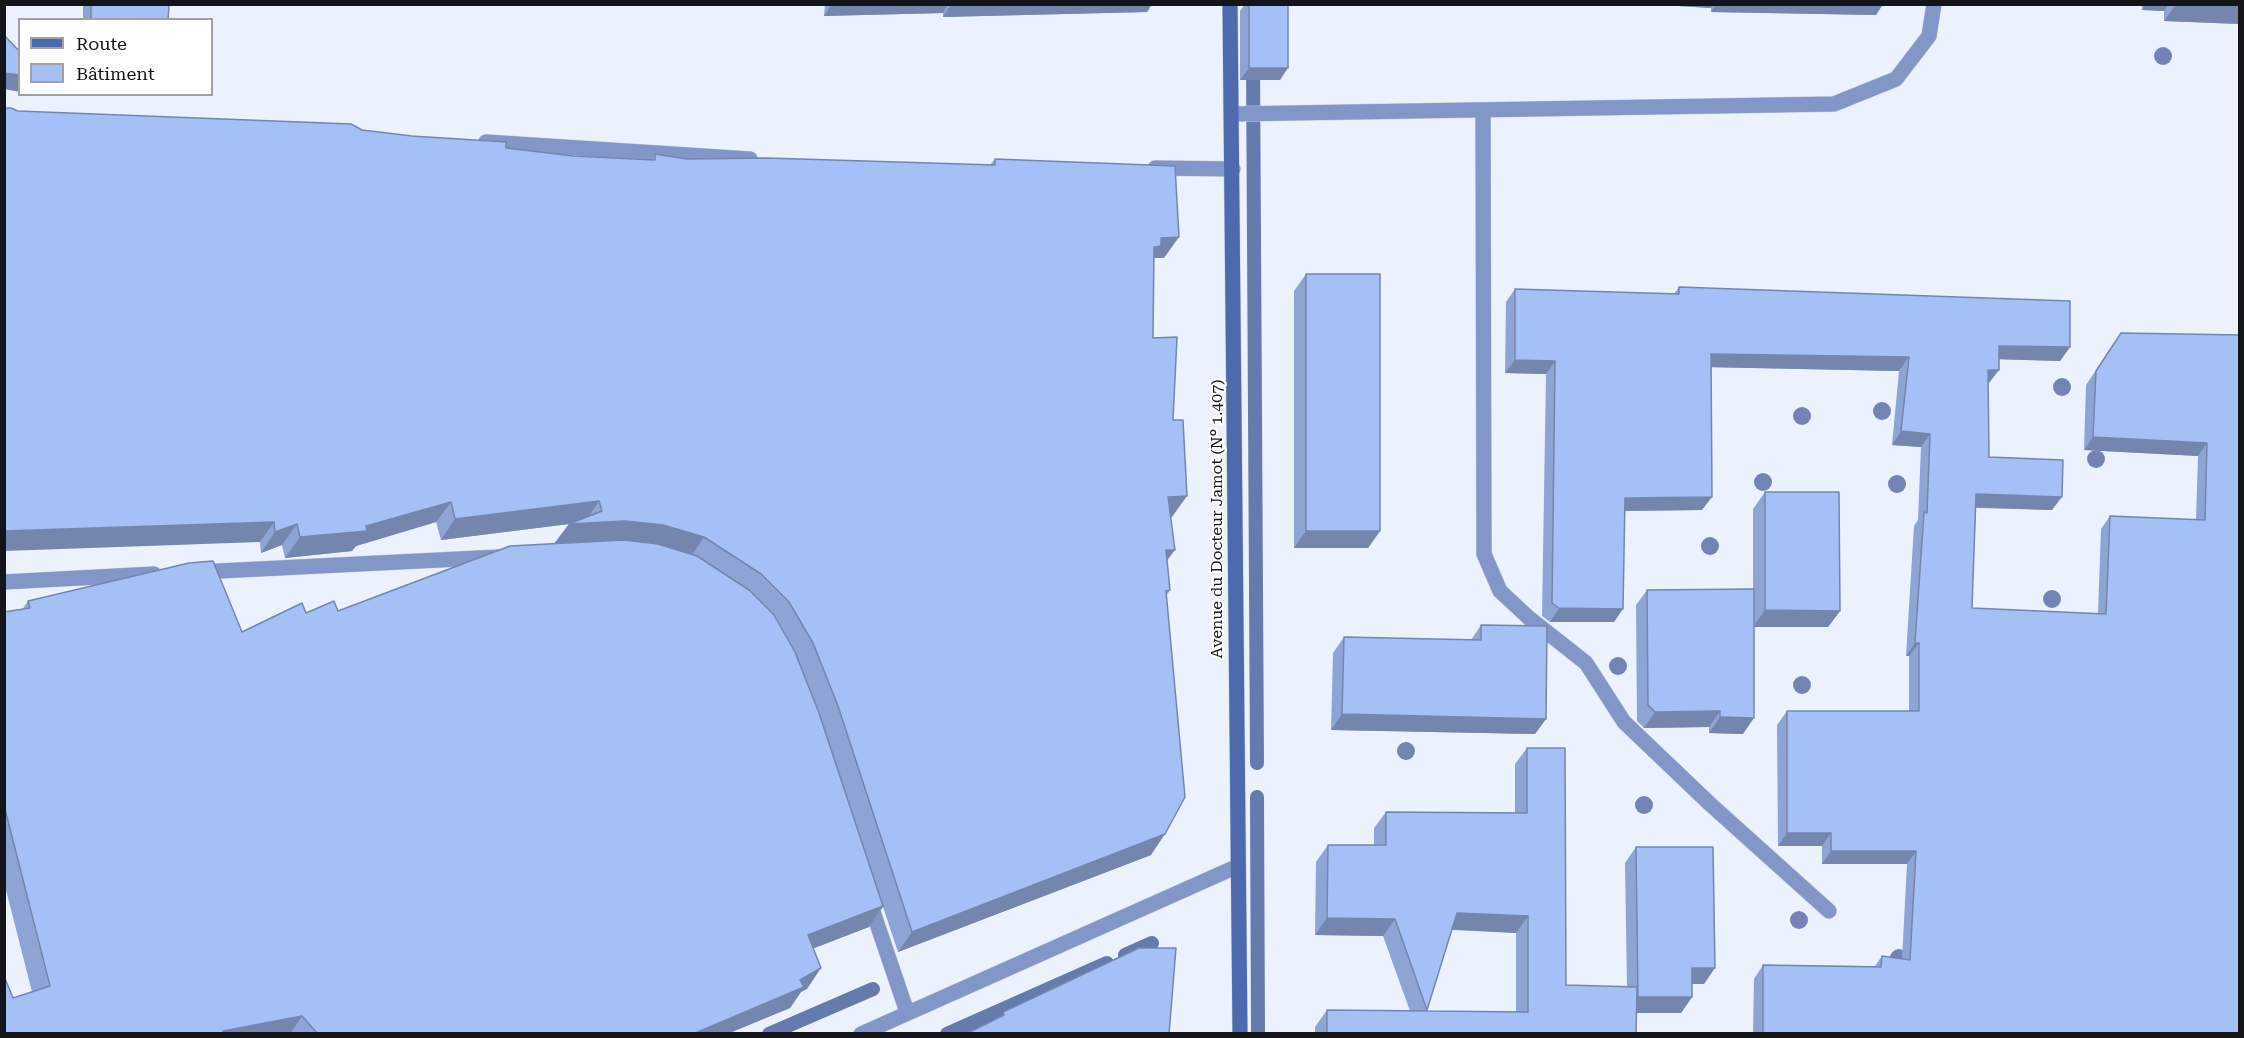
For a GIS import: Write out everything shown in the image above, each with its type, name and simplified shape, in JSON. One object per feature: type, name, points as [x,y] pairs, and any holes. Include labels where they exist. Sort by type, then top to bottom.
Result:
[{"type":"main road","name":"Avenue du Docteur Jamot (N° 1.407)","points":[[1230,4],[1240,1034]]},
{"type":"street","points":[[1232,114],[1834,104],[1896,79],[1929,36],[1934,4]]},
{"type":"street","points":[[1483,111],[1484,554],[1500,591],[1529,618],[1586,663],[1624,722],[1710,804],[1829,911]]},
{"type":"street","points":[[474,141],[637,154],[768,160]]},
{"type":"street","points":[[1139,168],[1233,169]]},
{"type":"street","points":[[4,582],[515,556]]},
{"type":"street","points":[[861,1034],[1238,866]]},
{"type":"street","points":[[866,890],[907,1012]]},
{"type":"building","points":[[91,4],[169,5],[168,18],[91,18]]},
{"type":"building","points":[[1249,4],[1288,4],[1288,68],[1249,68]]},
{"type":"building","points":[[2187,4],[2240,4],[2240,7]]},
{"type":"building","points":[[4,35],[18,50],[18,75],[4,73]]},
{"type":"building","points":[[4,108],[18,111],[351,124],[362,130],[412,136],[506,142],[506,148],[573,156],[655,160],[655,154],[687,159],[767,158],[995,165],[995,159],[1175,166],[1179,237],[1161,238],[1161,246],[1154,247],[1153,338],[1177,337],[1173,420],[1183,420],[1187,496],[1168,497],[1175,550],[1166,550],[1170,590],[1166,591],[1185,797],[1165,834],[912,932],[838,706],[813,643],[789,602],[761,574],[704,537],[663,525],[625,521],[569,524],[602,511],[599,501],[455,519],[451,502],[366,526],[367,531],[300,537],[297,524],[275,532],[274,522],[4,531]]},
{"type":"building","points":[[1306,274],[1380,274],[1380,531],[1306,531]]},
{"type":"building","points":[[1679,287],[2070,301],[2070,347],[1999,346],[1999,370],[1988,370],[1989,457],[2063,460],[2062,497],[1976,494],[1972,608],[2106,614],[2110,516],[2205,520],[2207,443],[2093,437],[2096,371],[2121,333],[2240,335],[2240,1034],[1763,1034],[1763,965],[1881,967],[1882,956],[1910,960],[1916,851],[1831,851],[1831,833],[1787,833],[1787,711],[1919,711],[1919,643],[1915,643],[1924,512],[1927,513],[1930,434],[1901,431],[1909,357],[1711,354],[1712,497],[1625,498],[1623,609],[1559,608],[1552,603],[1555,361],[1515,360],[1515,289],[1679,294]]},
{"type":"building","points":[[1765,492],[1839,492],[1840,611],[1765,610]]},
{"type":"building","points":[[624,540],[658,544],[697,556],[749,590],[774,615],[795,652],[819,713],[883,906],[808,935],[821,968],[800,980],[804,987],[693,1034],[318,1034],[302,1016],[223,1031],[223,1034],[4,1034],[4,976],[13,998],[50,986],[4,805],[4,612],[30,608],[28,601],[189,563],[213,561],[242,632],[302,603],[306,613],[334,601],[338,611],[510,546]]},
{"type":"building","points":[[1754,589],[1754,718],[1720,717],[1720,711],[1655,712],[1648,705],[1647,590]]},
{"type":"building","points":[[1481,625],[1547,626],[1546,719],[1342,714],[1344,637],[1481,640]]},
{"type":"building","points":[[1527,748],[1565,748],[1566,985],[1637,987],[1636,1034],[1327,1034],[1327,1010],[1528,1012],[1528,916],[1457,913],[1427,1010],[1395,919],[1327,918],[1328,845],[1386,845],[1386,812],[1527,813]]},
{"type":"building","points":[[1636,847],[1713,847],[1715,968],[1692,968],[1692,997],[1638,997]]},
{"type":"building","points":[[1139,948],[1176,948],[1169,1034],[966,1034],[1004,1015],[1003,1012]]},
{"type":"waterway","points":[[1253,64],[1257,763]]},
{"type":"waterway","points":[[1257,797],[1258,1034]]},
{"type":"waterway","points":[[1125,955],[1152,943]]},
{"type":"waterway","points":[[947,1034],[1107,963]]},
{"type":"waterway","points":[[769,1034],[873,989]]}]
